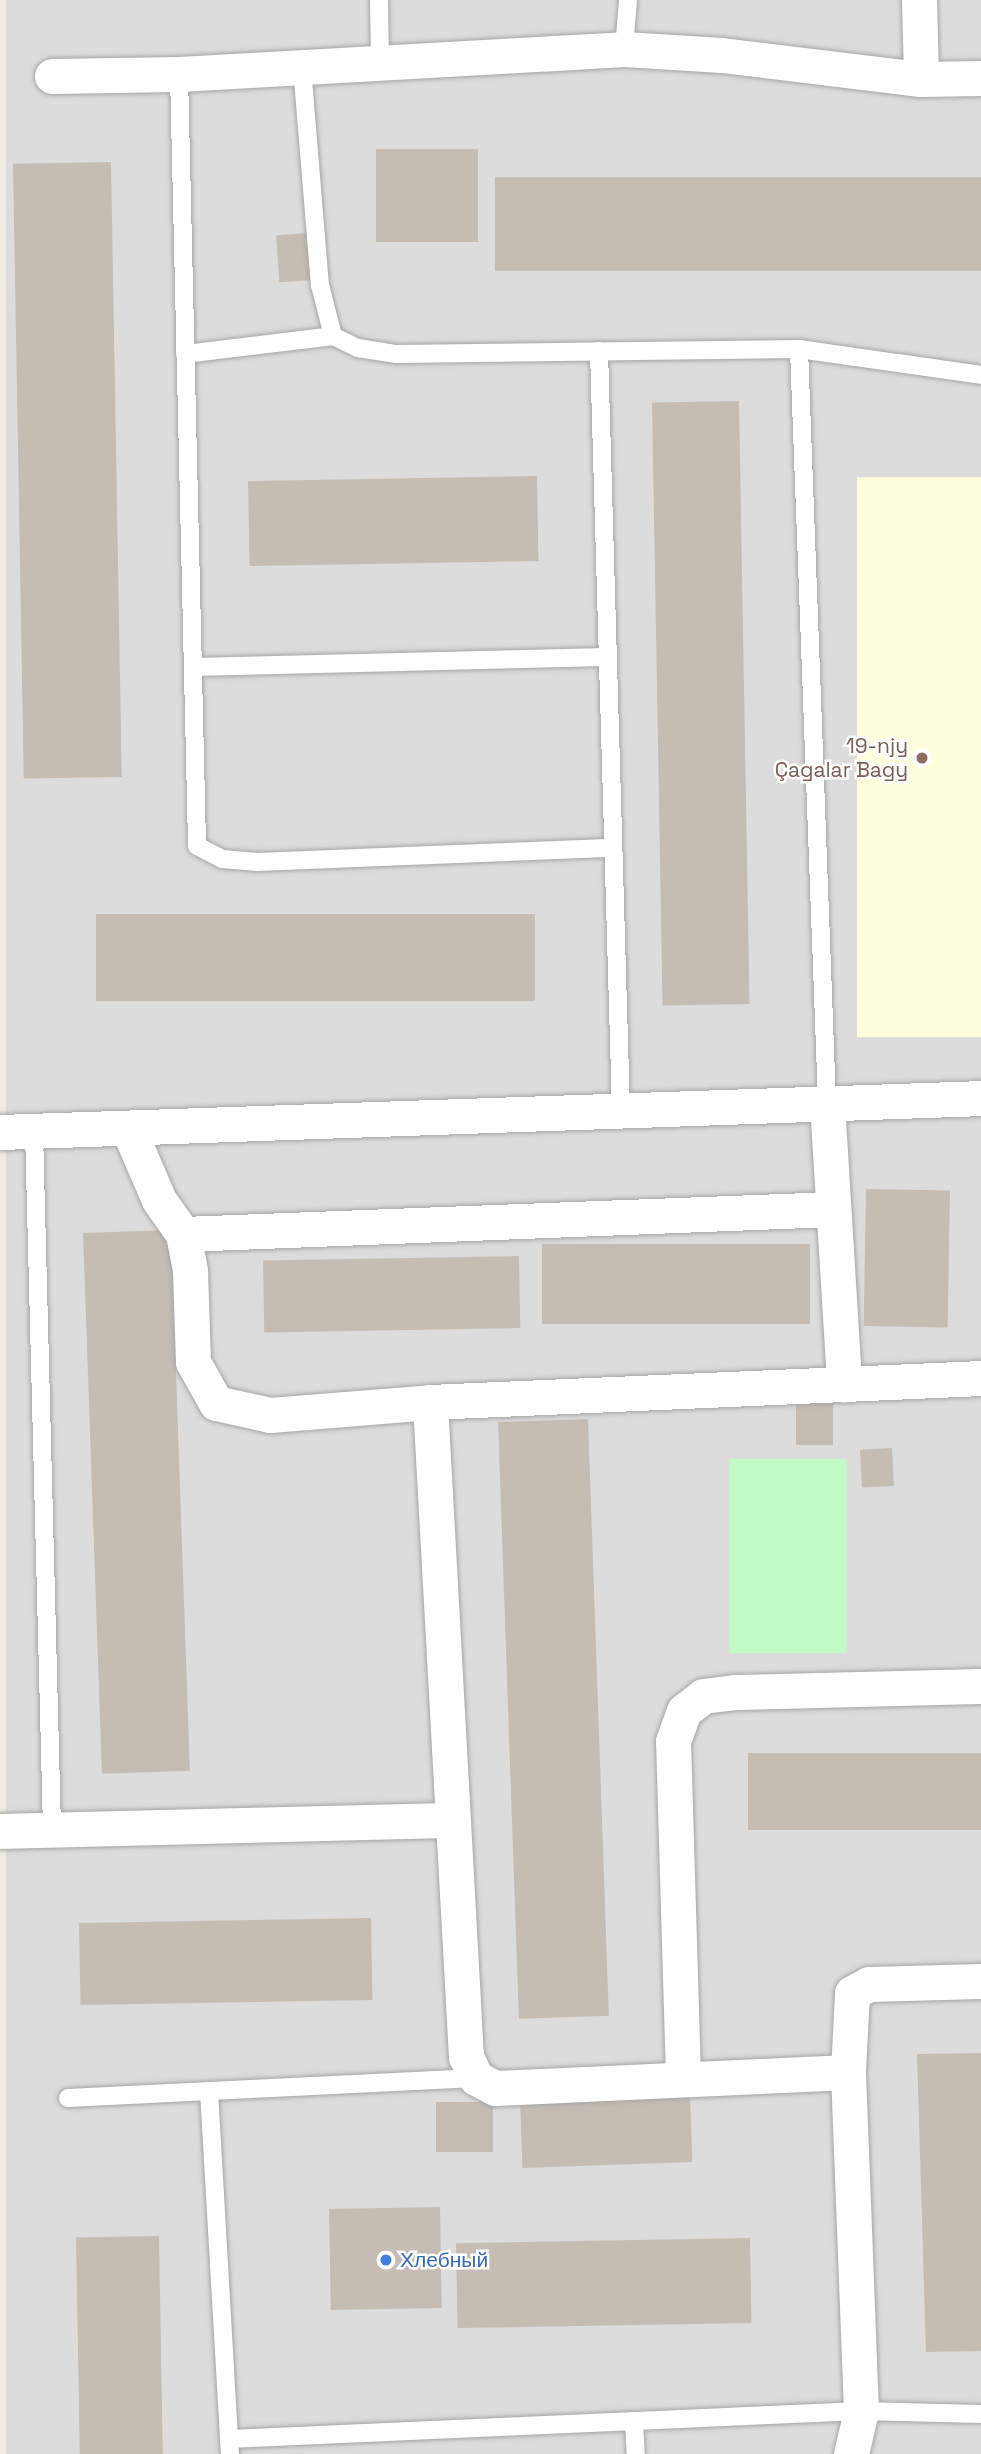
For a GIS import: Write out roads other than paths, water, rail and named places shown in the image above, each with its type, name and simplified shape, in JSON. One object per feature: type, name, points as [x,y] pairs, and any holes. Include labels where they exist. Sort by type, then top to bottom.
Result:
[{"type":"street","points":[[919,0],[921,79]]},
{"type":"street","points":[[52,76],[179,74],[624,49],[722,55],[921,79],[981,78]]},
{"type":"street","points":[[0,1132],[981,1098]]},
{"type":"street","points":[[827,1103],[844,1384]]},
{"type":"street","points":[[128,1128],[159,1200],[183,1234],[190,1271],[193,1363],[216,1403],[270,1415],[430,1402],[981,1378]]},
{"type":"street","points":[[183,1234],[833,1209]]},
{"type":"street","points":[[430,1402],[450,1820],[466,2057],[476,2078],[495,2088],[683,2077],[848,2072]]},
{"type":"street","points":[[683,2077],[673,1741],[684,1711],[703,1696],[736,1692],[981,1686]]},
{"type":"street","points":[[0,1831],[450,1820]]},
{"type":"street","points":[[851,2454],[861,2411],[848,2072],[852,1993],[869,1984],[981,1981]]},
{"type":"lane","points":[[379,0],[380,63]]},
{"type":"lane","points":[[624,49],[628,0]]},
{"type":"lane","points":[[302,67],[320,285],[334,336]]},
{"type":"lane","points":[[179,74],[197,846],[222,859],[257,862],[614,848]]},
{"type":"lane","points":[[185,354],[334,336],[358,348],[397,354],[799,349],[981,375]]},
{"type":"lane","points":[[799,349],[827,1103]]},
{"type":"lane","points":[[599,351],[621,1111]]},
{"type":"lane","points":[[193,667],[607,657]]},
{"type":"lane","points":[[34,1131],[52,1829]]},
{"type":"lane","points":[[68,2098],[476,2078]]},
{"type":"lane","points":[[209,2091],[230,2446],[634,2421],[861,2411],[981,2414]]},
{"type":"lane","points":[[634,2421],[636,2454]]},
{"type":"place","name":"19-njy Çagalar Bagy","points":[[922,758]]},
{"type":"place","name":"Хлебный","points":[[386,2260]]}]
